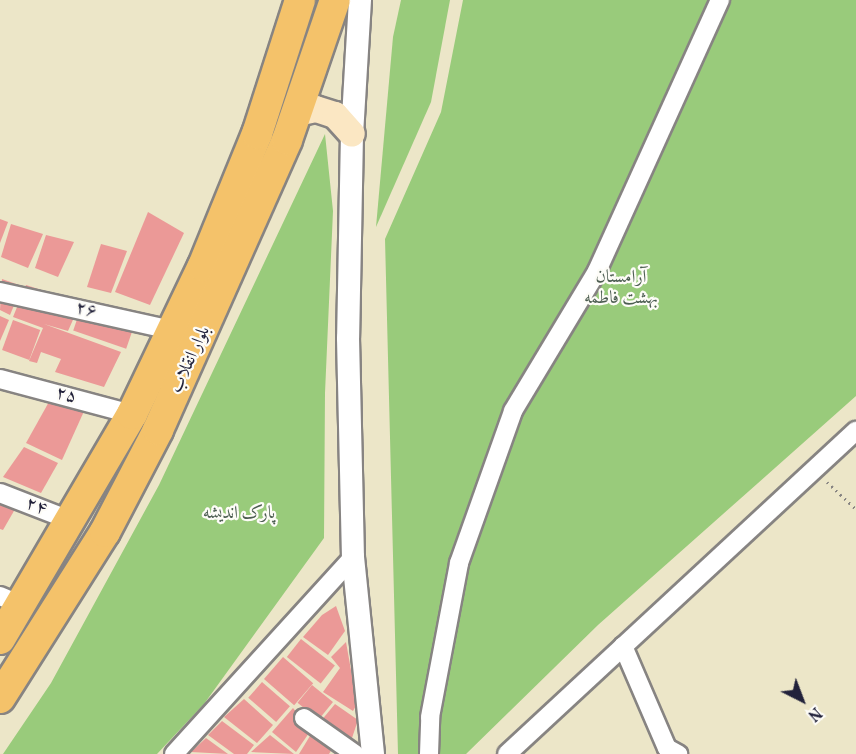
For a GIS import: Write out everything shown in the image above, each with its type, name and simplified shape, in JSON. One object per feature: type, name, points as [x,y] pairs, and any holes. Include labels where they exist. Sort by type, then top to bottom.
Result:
[{"type":"main road","name":"بلوار انقلاب","points":[[0,639],[10,600],[72,521],[132,414],[172,330],[257,134],[300,0]]},
{"type":"main road","name":"بلوار انقلاب","points":[[0,698],[105,532],[158,430],[231,275],[297,113],[335,0]]},
{"type":"main road","points":[[297,113],[316,109],[335,115],[352,134]]},
{"type":"street","points":[[360,0],[352,134],[348,338],[353,557],[373,754]]},
{"type":"street","points":[[429,754],[430,717],[459,563],[513,411],[597,271],[720,0]]},
{"type":"street","name":"۲۶","points":[[0,292],[172,330]]},
{"type":"street","name":"۲۵","points":[[0,379],[132,414]]},
{"type":"street","points":[[507,754],[856,430]]},
{"type":"street","name":"۲۴","points":[[0,493],[72,521]]},
{"type":"street","points":[[174,754],[353,557]]},
{"type":"street","points":[[623,646],[667,748],[678,754]]},
{"type":"street","points":[[304,718],[355,754]]},
{"type":"path","points":[[814,470],[856,509]]},
{"type":"green space","points":[[401,0],[450,0],[431,102],[376,227],[393,37]]},
{"type":"green space","name":"آرامستان بهشت فاطمه","points":[[463,0],[856,0],[856,396],[598,625],[466,754],[398,754],[385,239],[441,112]]},
{"type":"green space","name":"پارک اندیشه","points":[[325,134],[333,211],[325,393],[324,538],[204,704],[157,754],[3,754],[51,683],[159,485]]},
{"type":"building","points":[[148,212],[184,233],[150,305],[115,292]]},
{"type":"building","points":[[0,219],[8,222],[0,243]]},
{"type":"building","points":[[11,224],[43,234],[28,268],[1,257]]},
{"type":"building","points":[[46,235],[74,242],[58,277],[35,268]]},
{"type":"building","points":[[101,244],[127,251],[111,293],[87,287]]},
{"type":"building","points":[[2,279],[22,286],[10,315],[0,310]]},
{"type":"building","points":[[26,285],[54,294],[48,311],[80,304],[68,331],[44,324],[121,352],[104,387],[55,372],[61,359],[41,352],[37,363],[29,361],[43,328],[13,317]]},
{"type":"building","points":[[82,305],[135,323],[126,349],[73,331]]},
{"type":"building","points":[[0,316],[9,320],[0,341]]},
{"type":"building","points":[[13,320],[40,330],[29,360],[2,350]]},
{"type":"building","points":[[50,400],[85,409],[62,460],[26,443]]},
{"type":"building","points":[[24,447],[58,463],[41,493],[3,477]]},
{"type":"building","points":[[0,499],[18,504],[3,530],[0,529]]},
{"type":"building","points":[[336,606],[345,631],[328,655],[303,637],[322,615]]},
{"type":"building","points":[[301,639],[335,665],[321,684],[287,657]]},
{"type":"building","points":[[346,642],[357,704],[353,711],[323,692],[340,668],[331,657]]},
{"type":"building","points":[[283,657],[313,683],[294,705],[264,679]]},
{"type":"building","points":[[262,682],[290,706],[276,722],[248,698]]},
{"type":"building","points":[[312,685],[333,702],[319,720],[298,703]]},
{"type":"building","points":[[244,699],[273,725],[257,743],[224,717]]},
{"type":"building","points":[[335,704],[358,720],[350,744],[320,722]]},
{"type":"building","points":[[293,708],[311,730],[296,752],[272,732]]},
{"type":"building","points":[[222,721],[254,745],[247,754],[234,754],[208,735]]},
{"type":"building","points":[[313,731],[334,746],[329,754],[299,754]]},
{"type":"building","points":[[270,735],[294,754],[251,752]]},
{"type":"building","points":[[206,738],[228,754],[191,752]]}]
